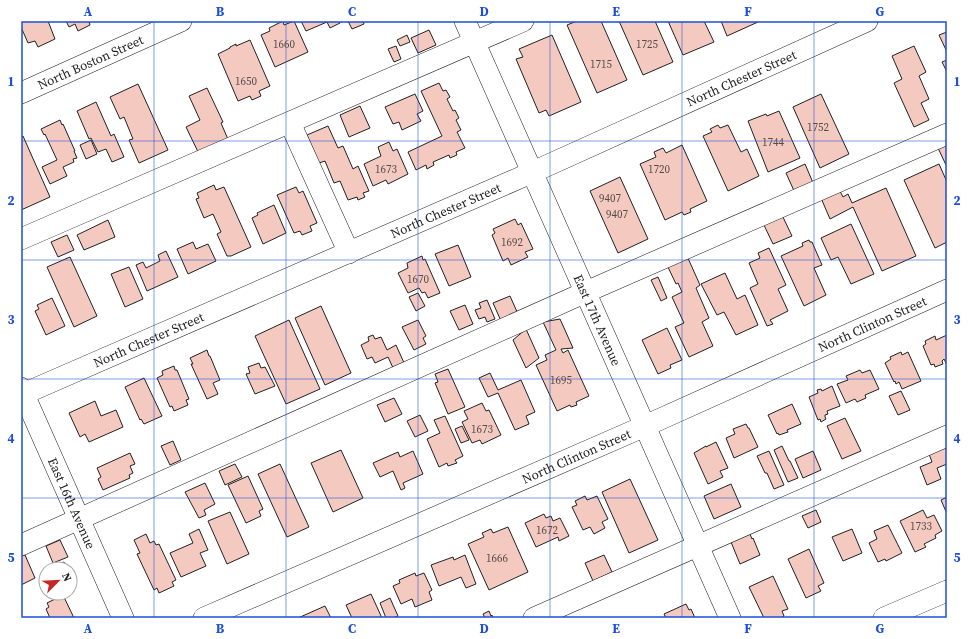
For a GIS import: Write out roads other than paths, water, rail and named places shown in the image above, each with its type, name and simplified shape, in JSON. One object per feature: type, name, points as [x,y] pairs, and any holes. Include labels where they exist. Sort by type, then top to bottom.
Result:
[{"type":"street","name":"North Boston Street","points":[[21,93],[181,21]]},
{"type":"street","name":"East 17th Avenue","points":[[465,21],[730,618]]},
{"type":"street","points":[[21,239],[523,21]]},
{"type":"street","name":"North Chester Street","points":[[22,392],[533,172],[867,21]]},
{"type":"street","points":[[290,123],[349,252]]},
{"type":"street","points":[[21,545],[586,292],[947,134]]},
{"type":"street","name":"North Clinton Street","points":[[204,618],[645,426],[947,290]]},
{"type":"street","name":"East 16th Avenue","points":[[22,392],[123,618]]},
{"type":"street","points":[[534,618],[698,544],[947,436]]},
{"type":"street","points":[[884,618],[947,591]]}]
